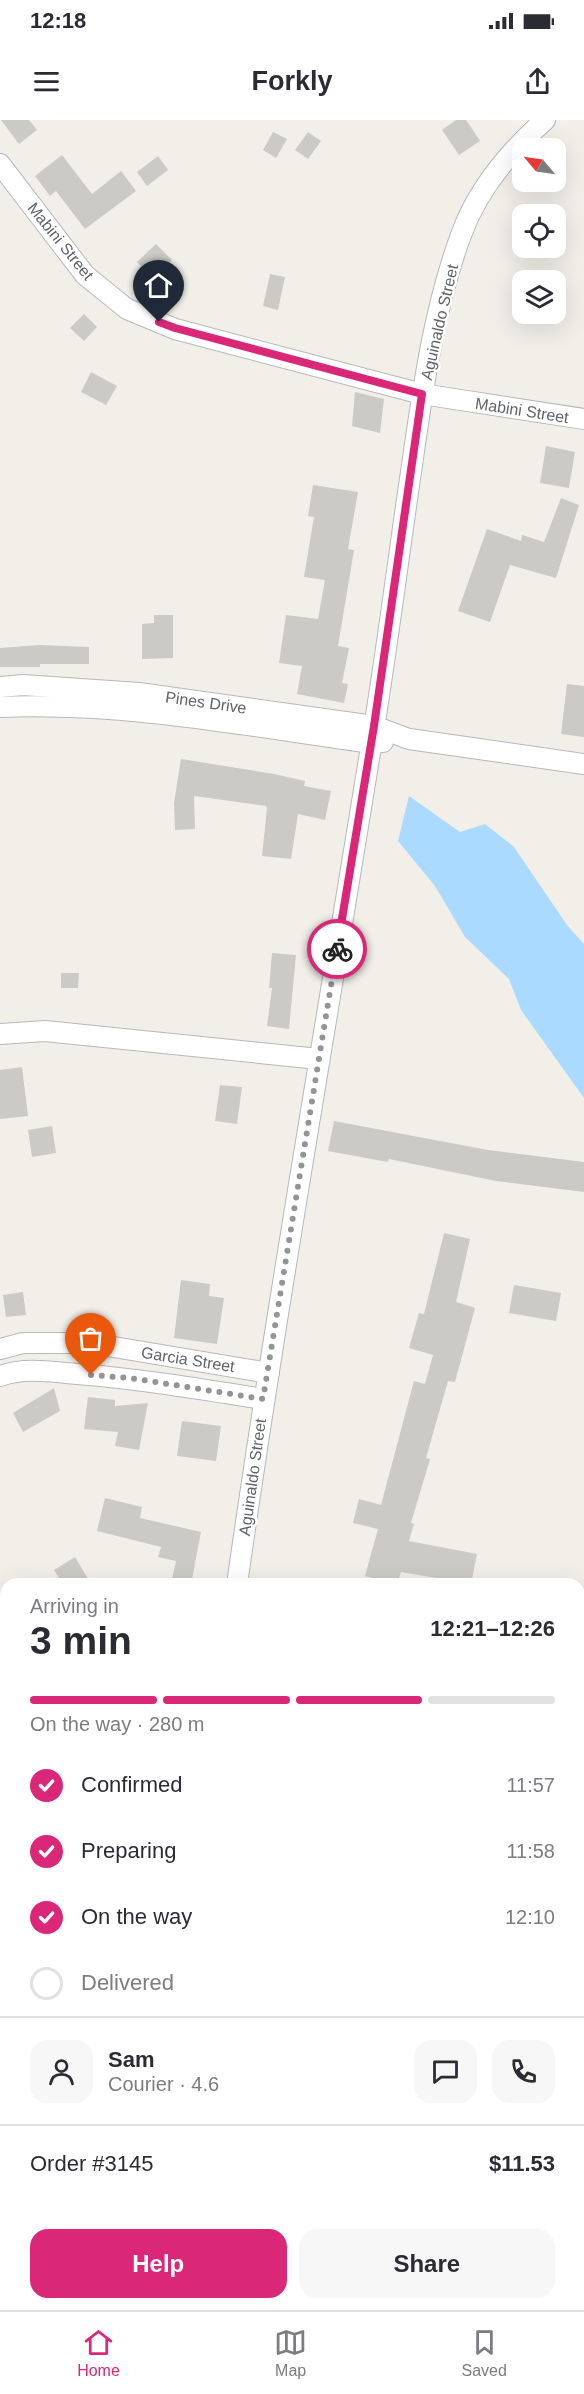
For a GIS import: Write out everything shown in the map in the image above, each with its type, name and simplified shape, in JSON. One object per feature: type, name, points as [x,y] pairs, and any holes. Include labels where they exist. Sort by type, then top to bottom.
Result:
[{"type":"street","name":"Aguinaldo Street","points":[[238,1578],[263,1399],[373,735],[422,394],[445,288],[462,232],[487,184],[524,139],[546,120]]},
{"type":"street","name":"Mabini Street","points":[[0,164],[86,275],[127,309],[175,328],[422,394],[584,419]]},
{"type":"street","name":"Pines Drive","points":[[0,687],[23,685],[139,693],[373,735]]},
{"type":"street","name":"Pines Drive","points":[[0,707],[44,705],[101,707],[409,739],[584,764]]},
{"type":"street","points":[[0,1034],[45,1031],[319,1059]]},
{"type":"street","name":"Garcia Street","points":[[0,1349],[23,1343],[90,1343],[269,1373]]},
{"type":"street","name":"Garcia Street","points":[[0,1376],[33,1371],[130,1378],[263,1399]]},
{"type":"water","points":[[409,796],[460,832],[485,824],[514,847],[567,925],[584,944],[584,1098],[521,1010],[509,979],[465,937],[435,886],[398,841]]},
{"type":"building","points":[[1,120],[29,120],[37,130],[19,144]]},
{"type":"building","points":[[456,120],[466,120],[480,141],[459,155],[442,130]]},
{"type":"building","points":[[273,132],[287,139],[276,158],[263,150]]},
{"type":"building","points":[[308,132],[321,141],[308,159],[295,150]]},
{"type":"building","points":[[62,155],[92,194],[121,171],[136,191],[85,229],[56,191],[50,196],[35,176]]},
{"type":"building","points":[[158,156],[168,170],[147,186],[137,172]]},
{"type":"building","points":[[156,244],[172,260],[158,274],[154,270],[149,275],[137,262]]},
{"type":"building","points":[[270,274],[285,277],[278,310],[263,306]]},
{"type":"building","points":[[84,314],[97,327],[84,341],[70,328]]},
{"type":"building","points":[[91,372],[117,386],[106,405],[81,392]]},
{"type":"building","points":[[355,392],[384,399],[380,433],[352,426]]},
{"type":"building","points":[[546,446],[575,452],[569,488],[540,483]]},
{"type":"building","points":[[313,485],[358,492],[348,549],[354,550],[338,646],[349,648],[342,683],[348,684],[344,703],[297,694],[302,666],[279,663],[286,615],[318,619],[325,580],[304,577],[314,517],[308,516]]},
{"type":"building","points":[[561,498],[579,505],[556,578],[510,565],[490,622],[458,611],[487,529],[521,541],[522,535],[544,542]]},
{"type":"building","points":[[154,615],[173,615],[173,658],[142,659],[142,624],[154,623]]},
{"type":"building","points":[[39,645],[89,647],[89,664],[0,667],[0,648]]},
{"type":"building","points":[[567,684],[584,686],[584,737],[561,734]]},
{"type":"building","points":[[181,759],[274,774],[305,781],[304,786],[331,791],[325,820],[298,814],[291,859],[262,856],[266,806],[194,796],[195,829],[175,830],[174,803]]},
{"type":"building","points":[[272,953],[296,955],[289,1029],[267,1026],[272,988],[269,988]]},
{"type":"building","points":[[61,973],[79,973],[78,988],[61,988]]},
{"type":"building","points":[[22,1067],[28,1116],[0,1119],[0,1070]]},
{"type":"building","points":[[220,1085],[242,1087],[237,1124],[215,1121]]},
{"type":"building","points":[[334,1121],[488,1150],[584,1162],[584,1192],[496,1181],[389,1159],[388,1162],[328,1151]]},
{"type":"building","points":[[52,1126],[56,1153],[32,1157],[28,1130]]},
{"type":"building","points":[[444,1233],[470,1239],[456,1302],[475,1308],[455,1382],[448,1381],[426,1458],[430,1459],[411,1523],[414,1524],[409,1541],[477,1554],[472,1578],[436,1578],[401,1572],[399,1578],[372,1578],[365,1576],[378,1529],[353,1523],[359,1499],[381,1505],[414,1381],[425,1384],[433,1355],[409,1348],[419,1313],[424,1314]]},
{"type":"building","points":[[181,1280],[210,1284],[209,1296],[224,1298],[217,1344],[174,1338]]},
{"type":"building","points":[[514,1285],[561,1293],[556,1321],[509,1313]]},
{"type":"building","points":[[23,1292],[26,1315],[6,1317],[3,1295]]},
{"type":"building","points":[[54,1388],[60,1411],[23,1432],[13,1413]]},
{"type":"building","points":[[88,1397],[115,1400],[115,1406],[148,1403],[139,1450],[115,1446],[118,1432],[84,1429]]},
{"type":"building","points":[[182,1421],[221,1426],[216,1461],[177,1456]]},
{"type":"building","points":[[105,1498],[142,1507],[140,1518],[201,1532],[192,1578],[172,1578],[176,1561],[158,1557],[161,1547],[97,1531]]},
{"type":"building","points":[[75,1557],[87,1578],[59,1578],[54,1570]]},
{"type":"way so far","points":[[91,1375],[130,1378],[263,1399],[337,949]]},
{"type":"route","points":[[159,322],[422,394],[374,726],[337,949]]}]
